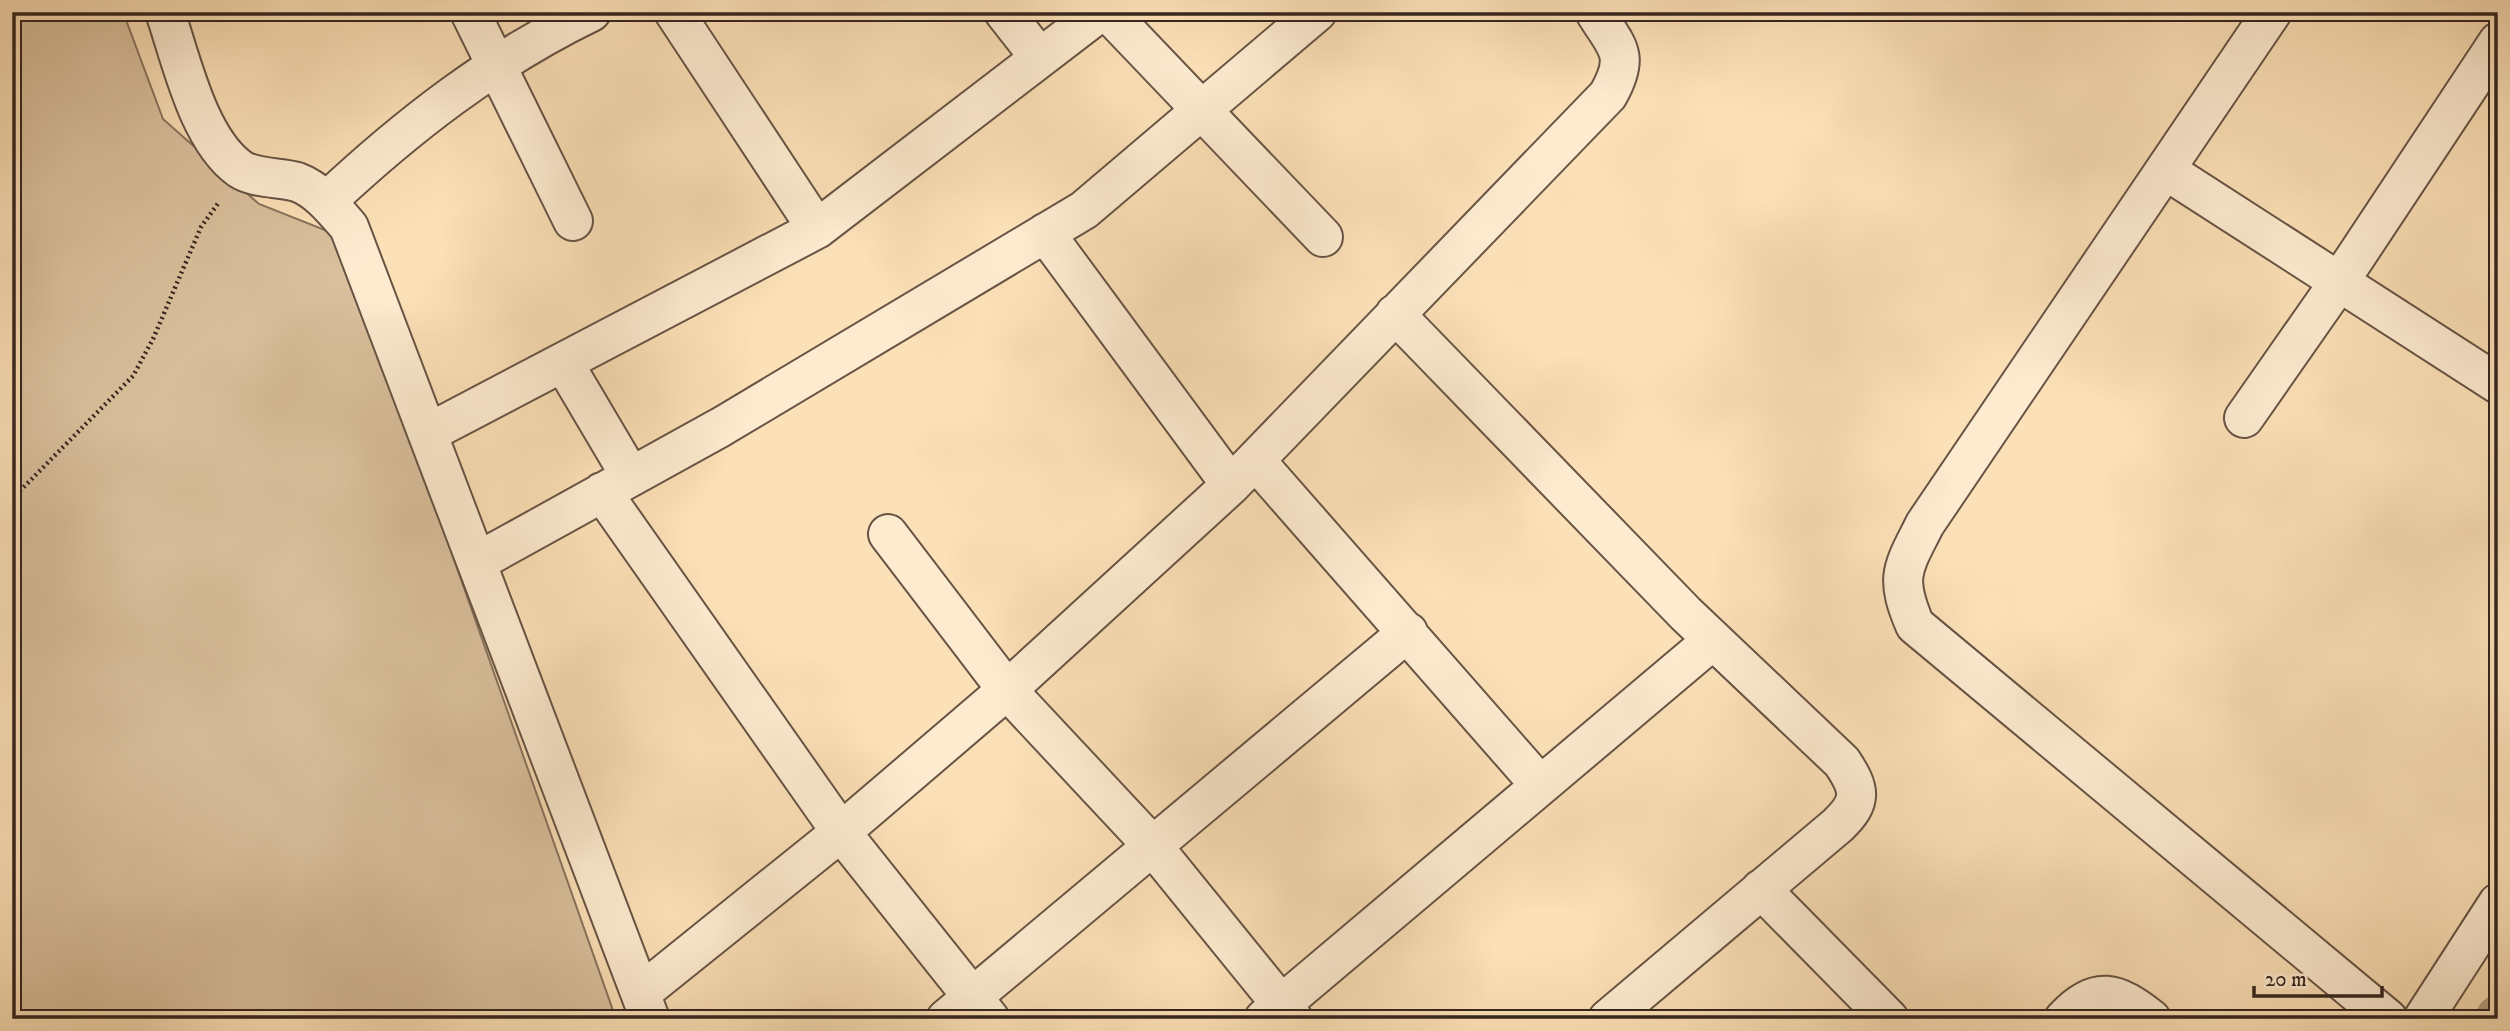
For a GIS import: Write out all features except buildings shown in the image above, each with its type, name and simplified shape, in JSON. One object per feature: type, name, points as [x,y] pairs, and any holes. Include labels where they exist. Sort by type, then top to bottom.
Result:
[{"type":"street","points":[[164,12],[199,111],[215,143],[242,170],[299,183],[327,201],[349,227],[646,1006],[841,832],[1007,690],[1243,472],[1608,95],[1622,66],[1619,52],[1595,12]]},
{"type":"street","points":[[470,12],[498,63],[573,221]]},
{"type":"street","points":[[327,201],[386,146],[498,63],[591,12]]},
{"type":"street","points":[[674,12],[817,229]]},
{"type":"street","points":[[1004,12],[1040,58]]},
{"type":"street","points":[[428,433],[817,229],[1100,12]]},
{"type":"street","points":[[1108,12],[1323,237]]},
{"type":"street","points":[[477,562],[721,427],[1084,210],[1318,12]]},
{"type":"street","points":[[2272,12],[1926,524],[1903,568],[1902,595],[1915,625],[2388,1019]]},
{"type":"street","points":[[2244,418],[2339,282],[2498,43]]},
{"type":"street","points":[[2167,171],[2498,384]]},
{"type":"street","points":[[1045,233],[1243,472],[1408,632],[1540,785]]},
{"type":"street","points":[[1395,314],[1713,640],[1842,762],[1857,785],[1856,802],[1848,815],[1608,1019]]},
{"type":"street","points":[[563,362],[617,484],[841,832],[969,1012],[1151,844],[1408,632]]},
{"type":"street","points":[[888,534],[1007,690],[1151,844],[1279,1014],[1540,785],[1713,640]]},
{"type":"street","points":[[1761,889],[1872,1013]]},
{"type":"street","points":[[2423,1019],[2498,903]]},
{"type":"street","points":[[2064,1019],[2090,996],[2107,993],[2134,1005],[2151,1019]]},
{"type":"path","points":[[12,499],[133,376],[153,339],[201,227],[242,170]]},
{"type":"shaded area","points":[[12,12],[123,12],[163,119],[259,204],[340,236],[616,1019],[12,1019]]}]
